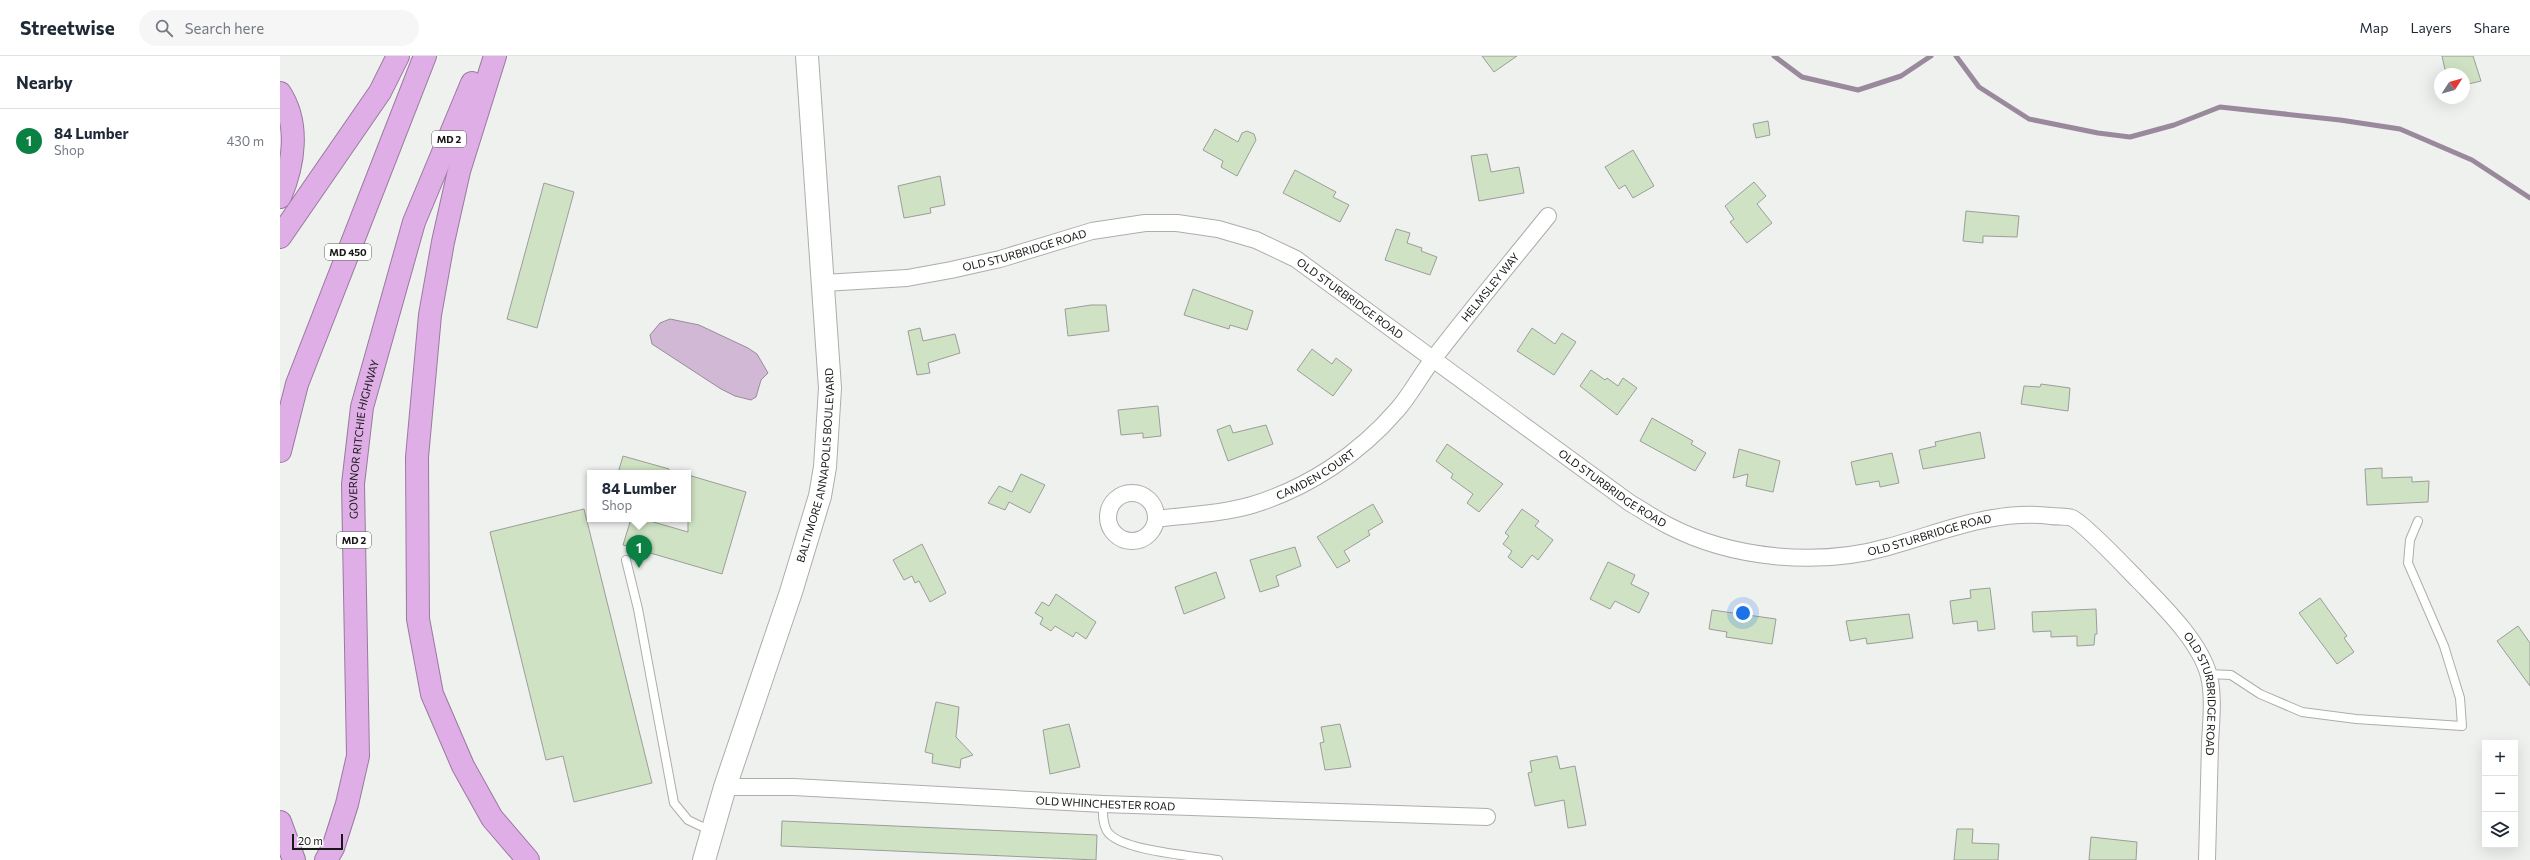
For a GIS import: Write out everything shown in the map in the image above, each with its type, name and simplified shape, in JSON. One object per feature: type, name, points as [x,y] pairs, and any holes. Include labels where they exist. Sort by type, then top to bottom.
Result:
[{"type":"highway","points":[[280,237],[380,92],[398,56]]},
{"type":"highway","name":"MD 450","points":[[280,451],[297,384],[425,56]]},
{"type":"highway","name":"GOVERNOR RITCHIE HIGHWAY","points":[[326,860],[333,848],[347,804],[358,756],[353,484],[362,406],[414,222],[483,56]]},
{"type":"highway","points":[[494,56],[459,171],[443,242],[430,316],[418,457],[418,619],[432,694],[463,766],[492,818],[528,860]]},
{"type":"highway","points":[[280,92],[288,106],[294,131],[287,181],[280,197]]},
{"type":"highway","points":[[280,822],[294,860]]},
{"type":"street","name":"BALTIMORE ANNAPOLIS BOULEVARD","points":[[704,860],[711,831],[725,787],[791,592],[820,496],[828,436],[830,388],[824,283],[807,56]]},
{"type":"street","name":"HELMSLEY WAY","points":[[1433,359],[1548,216]]},
{"type":"street","name":"OLD STURBRIDGE ROAD","points":[[824,283],[907,278],[1000,259],[1104,229],[1145,223],[1177,223],[1218,229],[1256,240],[1296,259],[1630,503],[1668,525],[1705,541],[1750,552],[1791,557],[1841,556],[1887,548],[1952,526],[1981,519],[2036,514],[2073,518],[2119,560],[2178,622],[2194,645],[2208,674],[2212,702],[2207,860]]},
{"type":"street","name":"CAMDEN COURT","points":[[1156,519],[1217,512],[1252,505],[1311,480],[1341,462],[1369,440],[1398,409],[1433,359]]},
{"type":"street","name":"OLD WHINCHESTER ROAD","points":[[725,787],[794,787],[1103,804],[1487,817]]},
{"type":"lane","points":[[2208,674],[2231,675],[2260,694],[2302,712],[2356,719],[2462,726],[2460,698],[2444,646],[2408,563],[2410,540],[2418,521]]},
{"type":"lane","points":[[626,560],[638,609],[674,803],[688,820],[711,831]]},
{"type":"lane","points":[[1103,804],[1103,820],[1107,832],[1118,841],[1151,850],[1218,860]]},
{"type":"shaded area","points":[[670,319],[699,325],[748,348],[757,354],[768,373],[761,380],[756,397],[751,400],[735,396],[721,389],[652,344],[650,335],[660,323]]},
{"type":"building","points":[[1482,56],[1517,56],[1494,72]]},
{"type":"building","points":[[2442,56],[2473,56],[2481,81],[2470,84],[2470,68],[2445,68]]},
{"type":"building","points":[[1768,121],[1770,135],[1756,138],[1753,124]]},
{"type":"building","points":[[1215,129],[1238,142],[1242,133],[1247,131],[1254,134],[1256,140],[1237,176],[1221,167],[1223,161],[1203,150]]},
{"type":"building","points":[[1633,150],[1654,186],[1633,198],[1625,185],[1619,189],[1605,167]]},
{"type":"building","points":[[1487,154],[1491,172],[1519,167],[1524,193],[1479,201],[1471,156]]},
{"type":"building","points":[[1295,170],[1336,192],[1333,197],[1349,205],[1340,222],[1283,193]]},
{"type":"building","points":[[940,176],[945,205],[930,208],[931,213],[904,218],[898,186]]},
{"type":"building","points":[[1754,182],[1766,196],[1757,204],[1772,223],[1747,243],[1730,222],[1734,219],[1725,206]]},
{"type":"building","points":[[544,183],[574,192],[537,328],[507,319]]},
{"type":"building","points":[[1966,211],[2019,216],[2017,237],[1983,236],[1983,243],[1963,241]]},
{"type":"building","points":[[1396,229],[1410,233],[1407,243],[1422,248],[1421,251],[1437,257],[1430,275],[1385,260]]},
{"type":"building","points":[[1193,289],[1253,311],[1247,330],[1230,325],[1229,329],[1184,315]]},
{"type":"building","points":[[1091,305],[1106,305],[1109,331],[1068,336],[1065,309]]},
{"type":"building","points":[[920,328],[923,341],[955,334],[960,353],[928,363],[930,373],[917,375],[908,331]]},
{"type":"building","points":[[1532,328],[1555,344],[1562,333],[1576,342],[1554,375],[1517,351]]},
{"type":"building","points":[[1312,349],[1332,364],[1336,358],[1352,370],[1333,396],[1297,370]]},
{"type":"building","points":[[1591,370],[1605,380],[1607,378],[1618,386],[1623,378],[1637,388],[1617,415],[1580,386]]},
{"type":"building","points":[[2041,384],[2070,388],[2068,411],[2021,404],[2024,386],[2040,387]]},
{"type":"building","points":[[1158,406],[1161,436],[1143,438],[1143,433],[1121,435],[1118,410]]},
{"type":"building","points":[[1652,418],[1693,441],[1691,444],[1706,453],[1695,471],[1640,441]]},
{"type":"building","points":[[1230,425],[1233,433],[1266,425],[1273,444],[1228,461],[1217,430]]},
{"type":"building","points":[[1980,432],[1985,458],[1923,469],[1919,450],[1936,446],[1935,442]]},
{"type":"building","points":[[1447,444],[1503,484],[1479,512],[1467,503],[1473,494],[1451,478],[1453,474],[1436,461]]},
{"type":"building","points":[[1739,449],[1780,461],[1773,492],[1746,486],[1748,474],[1733,478]]},
{"type":"building","points":[[1892,453],[1899,483],[1880,487],[1879,481],[1856,485],[1851,462]]},
{"type":"building","points":[[623,456],[669,469],[669,470],[619,470]]},
{"type":"building","points":[[2382,468],[2382,478],[2412,477],[2412,482],[2429,481],[2428,502],[2367,505],[2365,469]]},
{"type":"building","points":[[1021,474],[1045,485],[1030,513],[1009,502],[1005,510],[988,503],[999,486],[1012,492]]},
{"type":"building","points":[[691,476],[746,492],[722,574],[623,545],[630,522],[653,522],[688,532],[688,522],[691,522]]},
{"type":"building","points":[[1373,504],[1383,522],[1368,531],[1370,535],[1344,551],[1350,561],[1337,568],[1317,537]]},
{"type":"building","points":[[584,509],[652,783],[574,802],[563,756],[546,760],[490,532]]},
{"type":"building","points":[[1522,509],[1539,521],[1535,526],[1553,540],[1538,560],[1532,555],[1522,568],[1508,557],[1512,551],[1503,544],[1509,536],[1505,533]]},
{"type":"building","points":[[922,544],[946,593],[930,602],[919,581],[915,583],[912,576],[904,580],[893,560]]},
{"type":"building","points":[[1295,547],[1301,566],[1276,576],[1279,586],[1260,592],[1250,560]]},
{"type":"building","points":[[1608,562],[1635,575],[1631,584],[1649,593],[1639,613],[1615,601],[1610,609],[1590,599]]},
{"type":"building","points":[[1216,572],[1225,598],[1184,614],[1175,587]]},
{"type":"building","points":[[1990,588],[1995,629],[1978,631],[1977,621],[1953,624],[1950,601],[1971,598],[1970,590]]},
{"type":"building","points":[[1056,594],[1096,622],[1086,639],[1076,632],[1073,637],[1055,626],[1051,631],[1040,624],[1043,618],[1035,613],[1042,602],[1049,606]]},
{"type":"building","points":[[2320,598],[2347,636],[2344,638],[2354,652],[2337,664],[2299,613]]},
{"type":"building","points":[[2096,609],[2097,634],[2095,634],[2094,645],[2077,646],[2077,636],[2051,637],[2051,631],[2033,632],[2032,612]]},
{"type":"building","points":[[1712,610],[1776,619],[1772,644],[1726,637],[1727,632],[1709,629]]},
{"type":"building","points":[[1909,614],[1913,638],[1867,644],[1866,638],[1850,641],[1846,621]]},
{"type":"building","points":[[2518,626],[2530,643],[2530,686],[2497,641]]},
{"type":"building","points":[[936,702],[959,707],[956,737],[973,755],[961,759],[960,768],[932,763],[933,754],[925,752]]},
{"type":"building","points":[[1069,724],[1080,767],[1050,774],[1043,730]]},
{"type":"building","points":[[1340,724],[1351,767],[1325,770],[1320,743],[1324,742],[1321,727]]},
{"type":"building","points":[[1557,756],[1560,769],[1575,766],[1586,825],[1568,828],[1564,800],[1535,806],[1528,773],[1532,772],[1530,761]]},
{"type":"building","points":[[782,821],[1097,835],[1096,860],[781,846]]},
{"type":"building","points":[[1957,829],[1973,829],[1972,843],[1999,844],[1998,860],[1954,860]]},
{"type":"building","points":[[2091,837],[2137,842],[2136,860],[2089,860]]},
{"type":"waterway","points":[[1774,56],[1802,77],[1858,90],[1901,76],[1931,56]]},
{"type":"waterway","points":[[1956,56],[1979,87],[2029,119],[2098,133],[2130,137],[2174,125],[2220,107],[2340,120],[2400,129],[2472,160],[2530,198]]},
{"type":"place","name":"84 Lumber","points":[[639,568]]}]
